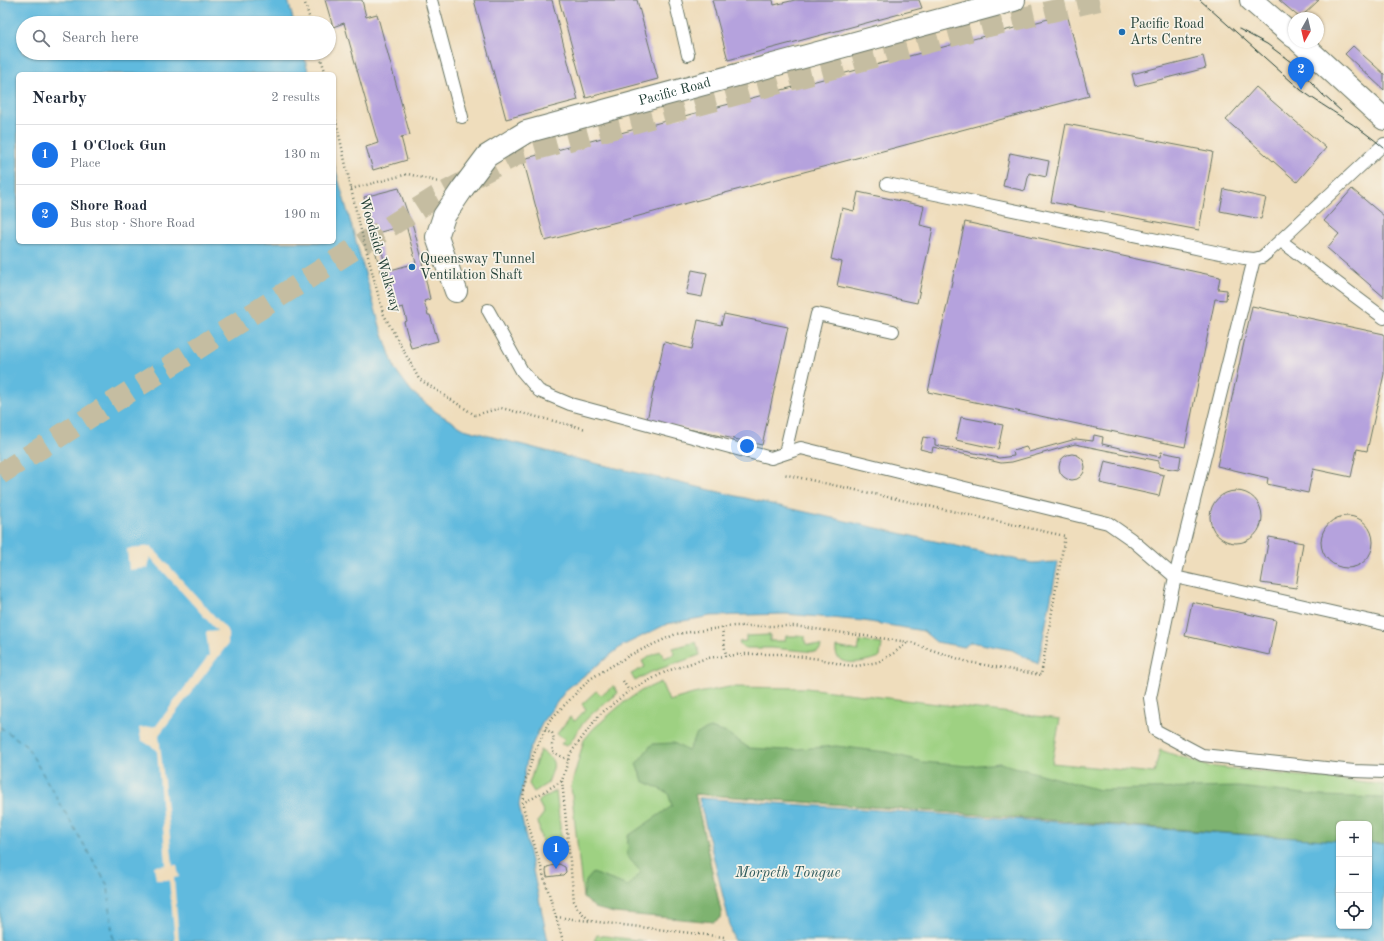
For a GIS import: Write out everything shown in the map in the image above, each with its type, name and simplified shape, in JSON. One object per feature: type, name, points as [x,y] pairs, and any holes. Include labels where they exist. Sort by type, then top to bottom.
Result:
[{"type":"street","name":"Pacific Road","points":[[456,291],[437,237],[444,216],[487,156],[526,132],[1014,0]]},
{"type":"street","points":[[1251,0],[1288,32]]},
{"type":"street","points":[[1307,48],[1384,119]]},
{"type":"lane","points":[[431,0],[462,117]]},
{"type":"lane","points":[[675,0],[688,55]]},
{"type":"lane","points":[[887,184],[1237,257],[1254,259],[1262,257],[1281,241],[1384,144]]},
{"type":"lane","points":[[1281,241],[1384,318]]},
{"type":"lane","points":[[1254,259],[1175,577],[1150,698],[1155,730],[1202,755],[1384,772]]},
{"type":"lane","points":[[488,310],[522,371],[539,391],[570,404],[771,458],[801,448],[1108,523],[1131,539],[1175,577],[1383,621]]},
{"type":"lane","points":[[785,453],[817,314],[893,331]]},
{"type":"path","points":[[304,0],[309,16]]},
{"type":"path","points":[[322,60],[325,72]]},
{"type":"path","name":"Woodside Walkway","points":[[336,121],[351,189],[383,313],[418,379],[475,415]]},
{"type":"path","points":[[351,189],[408,174],[463,188]]},
{"type":"path","points":[[563,941],[522,803],[526,779],[533,756],[549,721],[590,679],[630,655],[676,634],[734,626],[794,626],[908,642],[968,662],[1041,675],[1065,536]]},
{"type":"path","points":[[722,628],[726,656]]},
{"type":"path","points":[[590,921],[578,908],[574,901],[562,781],[570,754],[599,715],[629,691],[648,680],[682,665],[707,658],[745,654],[781,654],[820,658],[844,665],[857,666],[878,662],[894,653],[908,642]]},
{"type":"path","points":[[623,681],[629,691]]},
{"type":"path","points":[[545,729],[552,733],[554,739],[552,745],[553,752],[568,760]]},
{"type":"path","points":[[522,803],[562,781]]},
{"type":"path","points":[[556,917],[724,937],[724,941]]},
{"type":"green space","points":[[770,635],[770,641],[785,641],[786,636],[805,636],[806,644],[821,646],[820,650],[816,652],[771,648],[745,648],[740,645],[739,642],[746,641],[746,636]]},
{"type":"green space","points":[[860,641],[882,644],[880,657],[860,662],[845,662],[836,654],[836,647],[858,651]]},
{"type":"green space","points":[[696,642],[700,655],[651,672],[635,681],[631,674],[645,667],[642,661],[660,651],[664,658],[675,654],[673,648]]},
{"type":"green space","points":[[661,682],[669,701],[693,694],[729,687],[806,688],[1060,719],[1052,763],[1154,773],[1160,750],[1207,766],[1384,785],[1384,844],[1372,843],[1372,821],[1336,821],[1336,841],[695,794],[721,912],[583,897],[571,787],[584,740],[593,729],[623,703],[641,691]]},
{"type":"green space","points":[[614,686],[618,693],[588,718],[578,729],[567,746],[561,744],[565,739],[557,734],[570,717],[575,721],[586,709],[582,704],[596,691],[601,695]]},
{"type":"green space","points":[[710,728],[727,733],[749,748],[785,750],[836,746],[886,752],[923,762],[968,766],[1000,763],[1099,790],[1238,787],[1323,796],[1384,798],[1384,844],[1372,843],[1372,821],[1336,821],[1336,841],[695,794],[721,912],[720,918],[714,922],[614,913],[595,908],[583,897],[586,881],[593,873],[628,886],[641,872],[627,856],[628,836],[672,806],[668,793],[643,781],[636,764],[652,744],[674,743],[688,751],[697,734]]},
{"type":"green space","points":[[540,750],[550,758],[553,768],[548,783],[534,792],[529,784]]},
{"type":"green space","points":[[556,791],[563,853],[551,856],[545,848],[540,835],[538,821],[544,813],[538,801]]},
{"type":"green space","points":[[597,935],[646,941],[594,941]]},
{"type":"water","points":[[0,0],[288,0],[292,16],[16,16],[16,60],[305,60],[308,72],[16,72],[16,244],[336,244],[336,171],[380,326],[395,369],[412,392],[436,412],[464,429],[573,458],[1032,563],[1058,562],[1038,664],[1012,650],[971,642],[964,647],[936,642],[923,631],[864,621],[786,614],[711,616],[667,624],[622,646],[567,689],[543,721],[528,754],[519,805],[548,941],[0,941]]},
{"type":"water","name":"Morpeth Tongue","points":[[699,798],[1336,841],[1336,929],[1372,929],[1372,843],[1384,844],[1384,941],[734,941]]},
{"type":"pier","points":[[151,546],[228,631],[228,644],[159,735],[173,865],[177,865],[179,877],[174,878],[179,941],[175,941],[169,880],[156,880],[154,866],[166,865],[157,750],[141,740],[139,728],[156,726],[209,655],[206,632],[217,631],[150,557],[148,568],[129,570],[127,549]]},
{"type":"building","points":[[325,0],[362,0],[366,17],[377,14],[410,135],[401,137],[407,160],[373,170],[366,147],[378,143],[344,23],[336,26],[336,16],[330,16]]},
{"type":"building","points":[[474,0],[552,0],[578,100],[506,119]]},
{"type":"building","points":[[559,0],[637,0],[658,79],[586,98]]},
{"type":"building","points":[[712,0],[773,0],[774,5],[795,0],[919,0],[922,8],[728,60]]},
{"type":"building","points":[[1279,0],[1319,0],[1306,12],[1293,12]]},
{"type":"building","points":[[1067,14],[1089,96],[545,241],[523,159]]},
{"type":"building","points":[[1353,46],[1384,74],[1384,90],[1345,54]]},
{"type":"building","points":[[1203,56],[1206,68],[1135,86],[1132,74]]},
{"type":"building","points":[[1256,87],[1326,148],[1297,182],[1226,120]]},
{"type":"building","points":[[1066,124],[1213,152],[1199,230],[1051,202]]},
{"type":"building","points":[[1010,153],[1049,161],[1046,177],[1029,173],[1025,191],[1003,186]]},
{"type":"building","name":"Queensway Tunnel Ventilation Shaft","points":[[399,188],[412,223],[423,262],[430,299],[424,301],[438,341],[411,348],[404,322],[407,321],[403,307],[395,309],[390,294],[388,295],[383,273],[381,273],[371,234],[364,197]],"holes":[[[406,225],[416,263],[387,271],[377,233]]]},
{"type":"building","points":[[1224,189],[1266,198],[1261,219],[1220,211]]},
{"type":"building","points":[[1352,189],[1384,216],[1384,297],[1327,248],[1339,234],[1324,221]]},
{"type":"building","points":[[858,192],[924,206],[920,225],[933,228],[917,303],[837,286],[842,262],[831,259],[842,208],[854,211]]},
{"type":"building","points":[[965,222],[1220,277],[1218,289],[1227,290],[1226,300],[1215,299],[1185,447],[928,392]]},
{"type":"building","points":[[692,270],[707,273],[702,297],[686,294]]},
{"type":"building","points":[[1252,306],[1384,334],[1384,374],[1367,451],[1357,449],[1351,477],[1313,469],[1308,493],[1267,484],[1268,478],[1217,466]]},
{"type":"building","points":[[724,314],[788,327],[762,445],[647,420],[664,342],[692,349],[698,320],[721,325]]},
{"type":"building","points":[[961,417],[1003,425],[998,449],[956,440]]},
{"type":"building","points":[[1094,435],[1103,437],[1102,444],[1160,457],[1161,452],[1181,456],[1179,470],[1159,467],[1159,461],[1075,444],[1012,462],[1001,463],[933,447],[932,452],[920,449],[923,437],[935,439],[935,445],[999,458],[1014,456],[1013,451],[1026,447],[1029,452],[1076,439],[1093,441]]},
{"type":"building","points":[[1072,454],[1081,458],[1085,467],[1081,476],[1072,480],[1063,476],[1059,467],[1063,458]]},
{"type":"building","points":[[1105,461],[1164,475],[1159,496],[1100,483]]},
{"type":"building","points":[[1231,491],[1241,491],[1255,498],[1262,512],[1262,522],[1255,536],[1241,543],[1231,543],[1221,539],[1214,532],[1210,522],[1210,512],[1214,502],[1221,495]]},
{"type":"building","points":[[1342,516],[1352,516],[1366,523],[1373,537],[1373,547],[1366,561],[1352,568],[1342,568],[1332,564],[1325,557],[1321,547],[1321,537],[1325,527],[1332,520]]},
{"type":"building","points":[[1269,537],[1303,543],[1296,588],[1261,583]]},
{"type":"building","points":[[1192,602],[1276,620],[1269,655],[1185,636]]},
{"type":"building","points":[[559,864],[565,867],[566,872],[563,875],[547,877],[547,867]]},
{"type":"ferry route","points":[[0,727],[26,745],[108,886],[113,941]]},
{"type":"tunnel","points":[[0,474],[436,197],[518,154],[984,27],[1099,0]]},
{"type":"tram line","points":[[1200,0],[1301,90],[1364,132],[1384,148]]},
{"type":"tram line","points":[[1239,29],[1267,44],[1291,62],[1341,111]]},
{"type":"place","name":"Pacific Road Arts Centre","points":[[1122,32]]},
{"type":"place","name":"Shore Road","points":[[1301,90]]},
{"type":"place","name":"Queensway Tunnel Ventilation Shaft","points":[[412,267]]},
{"type":"place","name":"1 O'Clock Gun","points":[[556,869]]}]
